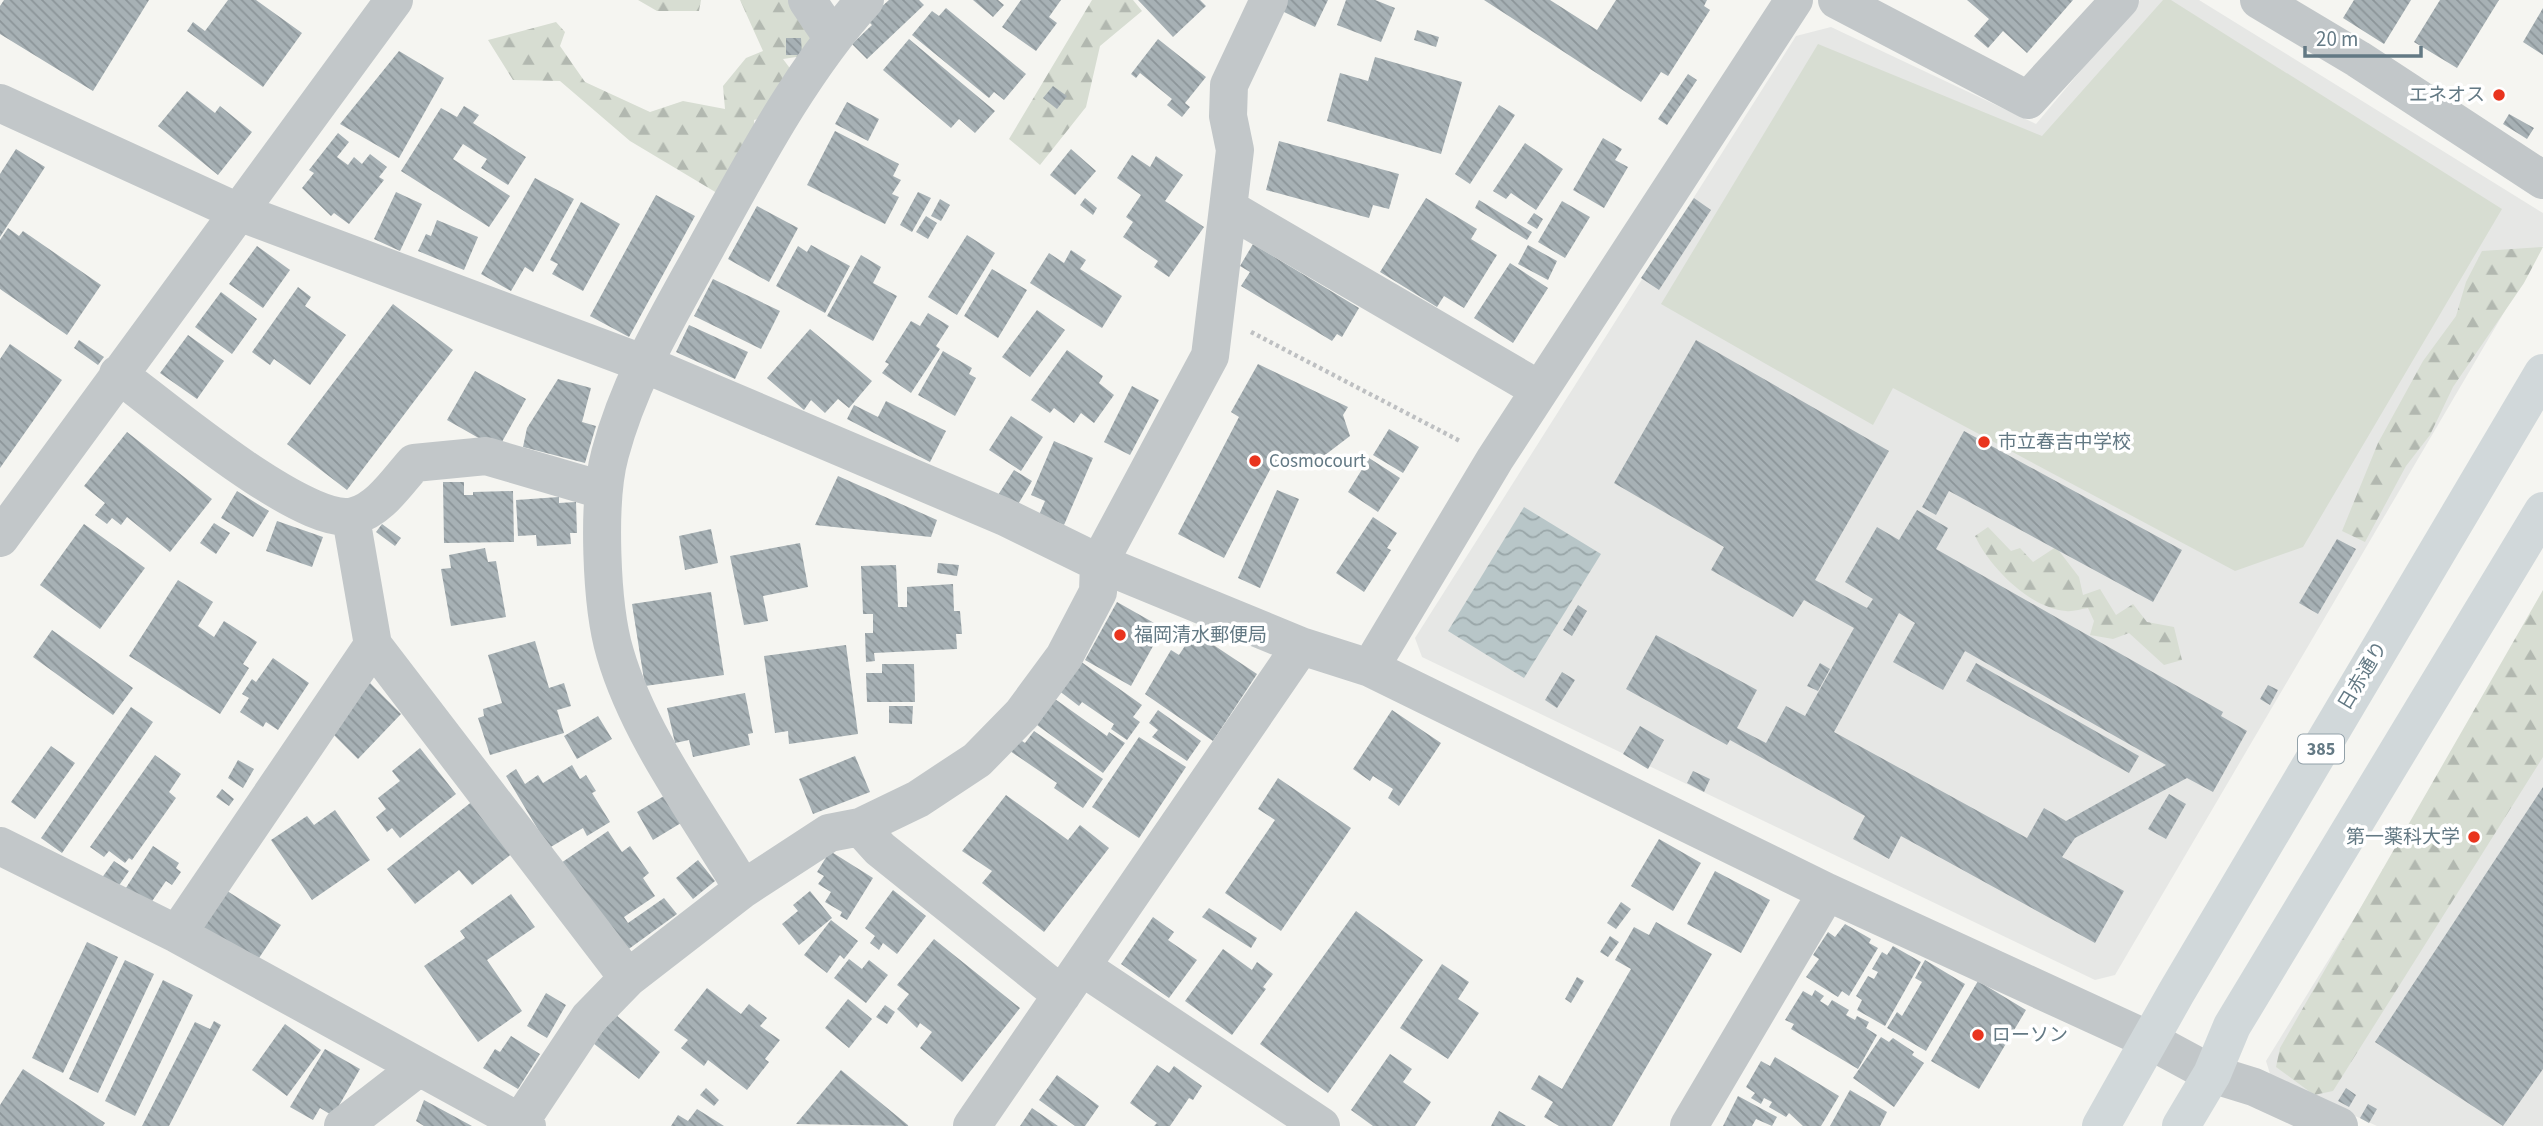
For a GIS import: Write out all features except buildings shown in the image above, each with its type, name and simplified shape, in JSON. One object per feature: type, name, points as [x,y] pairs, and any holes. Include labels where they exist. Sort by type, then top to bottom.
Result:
[{"type":"highway","name":"日赤通り","points":[[2101,1126],[2148,1040],[2543,373]]},
{"type":"highway","points":[[2181,1126],[2212,1074],[2232,1026],[2543,510]]},
{"type":"street","points":[[7,516],[118,374],[394,0]]},
{"type":"street","points":[[807,0],[832,37]]},
{"type":"street","points":[[743,889],[643,723],[625,683],[614,650],[604,572],[602,490],[610,453],[642,363],[730,204],[832,37],[865,0]]},
{"type":"street","points":[[1370,668],[1495,459],[1794,0]]},
{"type":"street","points":[[1837,0],[2028,100],[2120,0]]},
{"type":"street","points":[[2259,0],[2358,60],[2543,180]]},
{"type":"street","points":[[0,846],[177,934],[524,1124],[589,1018],[628,978],[743,889],[829,833],[860,827],[918,799],[976,760],[1022,714],[1064,657],[1098,592],[1100,563],[1210,356],[1234,150],[1228,116],[1229,85],[1260,4]]},
{"type":"street","points":[[0,103],[236,212],[642,363],[1004,517],[1100,563],[1301,646],[1370,668],[1828,892],[2148,1040],[2212,1074],[2254,1087],[2339,1126]]},
{"type":"street","points":[[1228,208],[1540,390]]},
{"type":"street","points":[[118,374],[264,484],[315,509],[351,517],[369,511],[414,463],[485,456],[602,490]]},
{"type":"street","points":[[351,517],[373,645],[628,978]]},
{"type":"street","points":[[177,934],[373,645]]},
{"type":"street","points":[[972,1126],[1301,646]]},
{"type":"street","points":[[860,827],[880,849],[1072,981],[1321,1126]]},
{"type":"street","points":[[1689,1126],[1828,892]]},
{"type":"street","points":[[343,1126],[418,1068]]},
{"type":"path","points":[[1217,314],[1495,459]]},
{"type":"shaded area","name":"市立春吉中学校","points":[[2140,0],[2199,0],[2543,213],[2543,246],[2115,975],[2095,980],[1422,657],[1415,638],[1796,36],[1831,27],[2036,124]]},
{"type":"shaded area","name":"第一薬科大学","points":[[2543,613],[2543,1126],[2377,1126],[2271,1077],[2266,1061]]},
{"type":"green space","points":[[638,0],[701,0],[699,11],[657,11]]},
{"type":"green space","points":[[740,0],[802,0],[816,25],[803,56],[783,59],[792,71],[762,118],[754,120],[755,162],[722,196],[630,141],[560,81],[513,80],[488,40],[556,22],[565,32],[560,46],[585,82],[650,112],[683,101],[725,109],[723,86],[746,58],[763,51]]},
{"type":"green space","points":[[1092,0],[1133,0],[1142,11],[1100,46],[1086,107],[1040,165],[1009,139]]},
{"type":"green space","points":[[2163,0],[2171,0],[2502,209],[2303,547],[2235,571],[1893,388],[1873,425],[1661,304],[1818,44],[2042,136]]},
{"type":"green space","points":[[2543,247],[2524,283],[2453,387],[2430,435],[2406,466],[2365,542],[2342,531],[2378,443],[2423,361],[2456,316],[2466,282],[2482,251]]},
{"type":"green space","points":[[1988,527],[2011,551],[2020,548],[2033,562],[2056,547],[2079,577],[2083,595],[2100,589],[2116,615],[2133,604],[2147,622],[2174,627],[2182,660],[2164,665],[2129,633],[2113,639],[2090,635],[2094,621],[2088,608],[2068,611],[2052,608],[2025,594],[2000,572],[1981,548],[1975,536]]},
{"type":"green space","points":[[2543,590],[2543,757],[2333,1091],[2314,1095],[2276,1067],[2280,1048]]},
{"type":"water","points":[[1524,507],[1601,554],[1524,678],[1448,631]]},
{"type":"place","name":"エネオス","points":[[2499,95]]},
{"type":"place","name":"市立春吉中学校","points":[[1984,442]]},
{"type":"place","name":"Cosmocourt","points":[[1255,461]]},
{"type":"place","name":"福岡清水郵便局","points":[[1120,635]]},
{"type":"place","name":"第一薬科大学","points":[[2474,837]]},
{"type":"place","name":"ローソン","points":[[1978,1035]]}]
